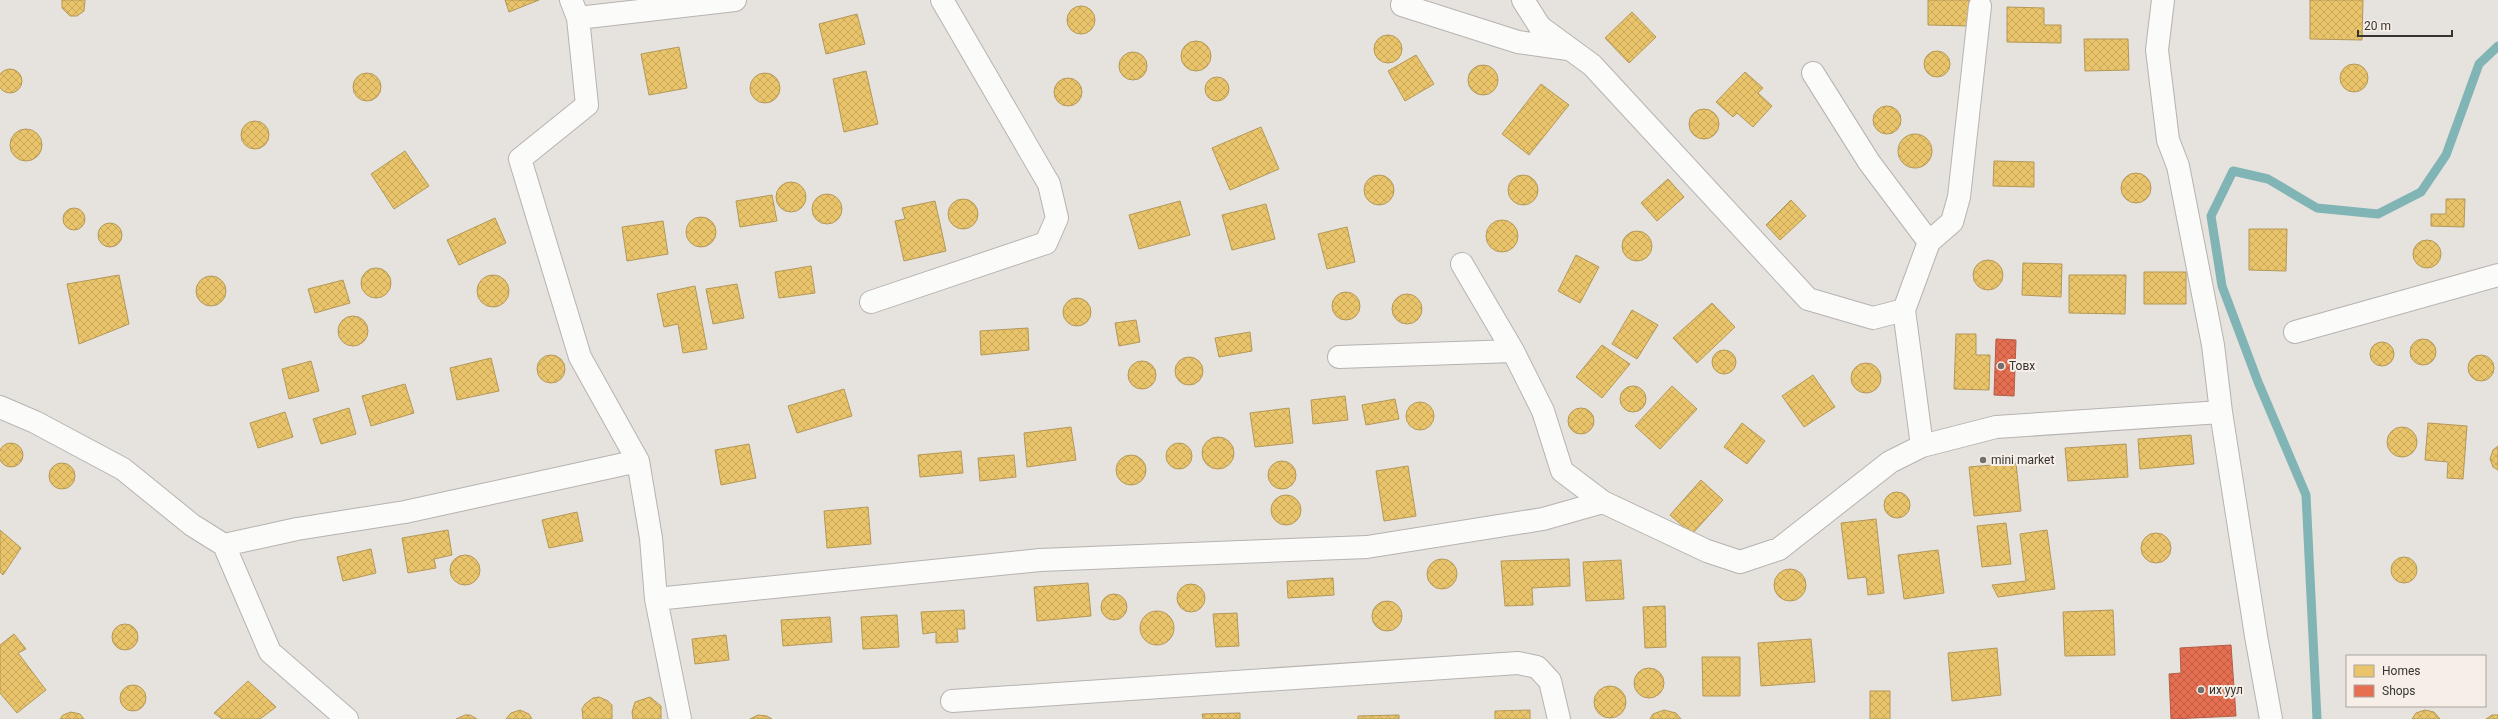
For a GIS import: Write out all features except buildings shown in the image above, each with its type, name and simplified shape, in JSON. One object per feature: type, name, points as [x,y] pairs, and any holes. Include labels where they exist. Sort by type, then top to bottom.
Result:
[{"type":"street","points":[[680,719],[656,599],[651,538],[638,461],[580,357],[520,159],[587,105],[575,9],[734,0]]},
{"type":"street","points":[[871,302],[1046,243],[1057,218],[1049,184],[942,0]]},
{"type":"street","points":[[1523,0],[1540,27],[1592,65],[1808,300],[1874,318],[1904,310]]},
{"type":"street","points":[[2163,0],[2157,50],[2168,140],[2178,166],[2213,345],[2221,412],[2256,636],[2271,719]]},
{"type":"street","points":[[1402,5],[1518,42],[1570,49]]},
{"type":"street","points":[[1922,446],[1904,310],[1929,242],[1952,222],[1959,197],[1980,6]]},
{"type":"street","points":[[1813,73],[1869,162],[1929,242]]},
{"type":"street","points":[[1462,264],[1513,351],[1543,411],[1562,471],[1603,502],[1707,551],[1740,562],[1779,549],[1890,462],[1922,446],[1996,427],[2221,412]]},
{"type":"street","points":[[2295,332],[2498,275]]},
{"type":"street","points":[[1339,357],[1513,351]]},
{"type":"street","points":[[0,407],[35,422],[123,469],[192,525],[224,545],[270,652],[347,719]]},
{"type":"street","points":[[224,545],[297,529],[405,512],[638,461]]},
{"type":"street","points":[[656,599],[1040,560],[1367,547],[1543,519],[1603,502]]},
{"type":"street","points":[[952,701],[1518,663],[1537,667],[1550,681],[1559,719]]},
{"type":"waterway","points":[[2317,719],[2306,495],[2258,382],[2222,286],[2211,216],[2233,171],[2268,179],[2317,208],[2378,214],[2421,192],[2446,155],[2479,64],[2498,46]]},
{"type":"place","name":"Товх","points":[[2001,366]]},
{"type":"place","name":"mini market","points":[[1983,460]]},
{"type":"place","name":"их уул","points":[[2201,690]]}]
